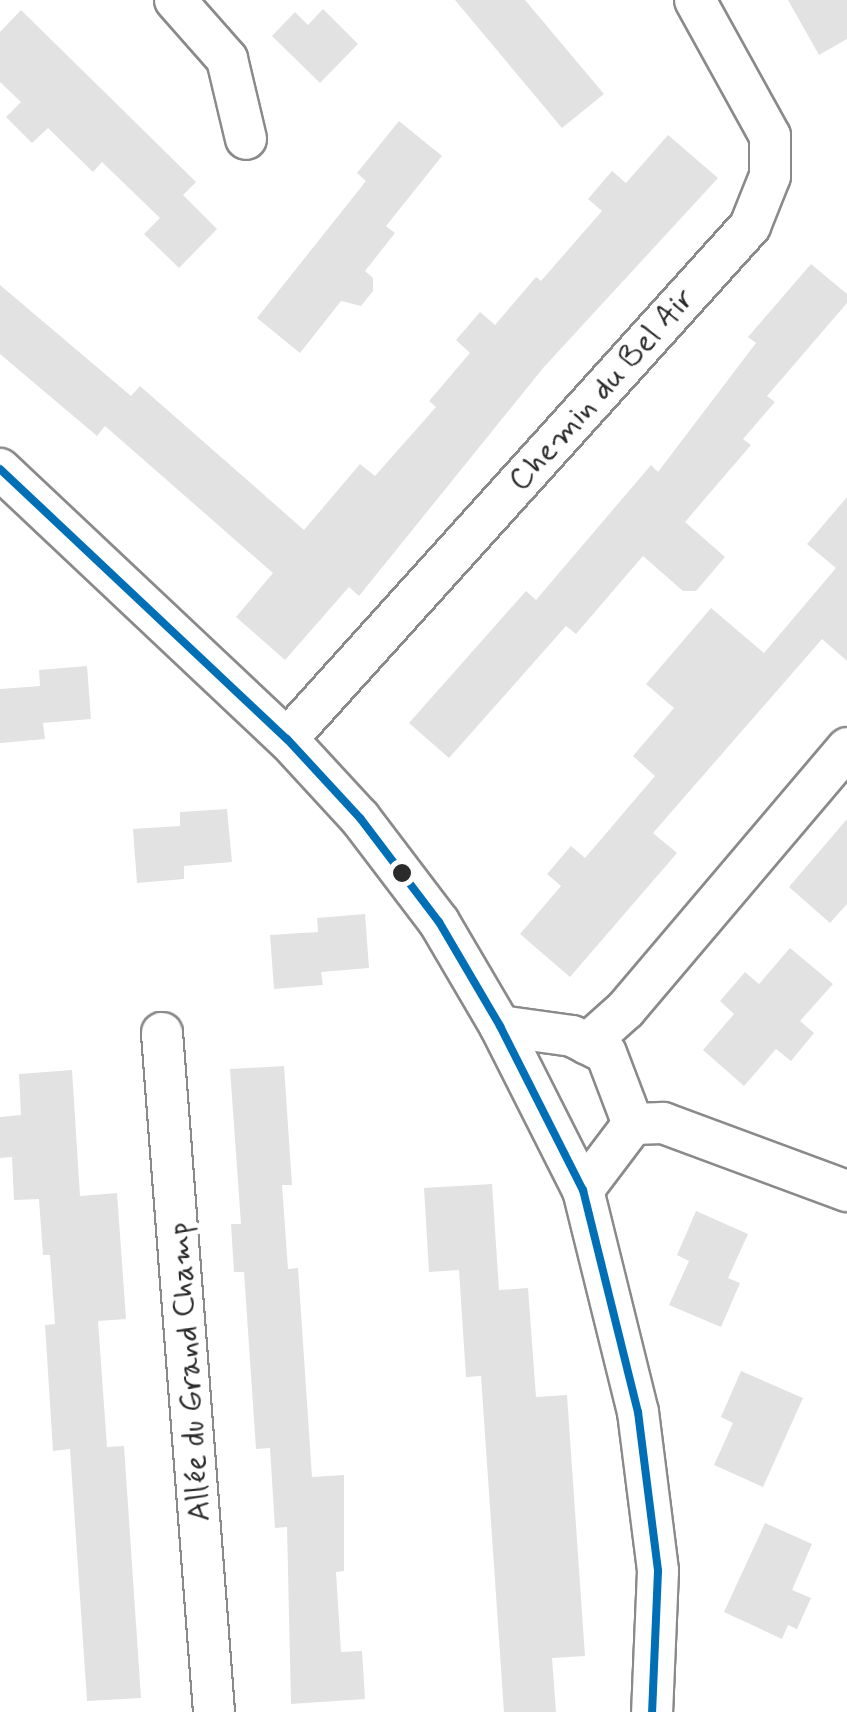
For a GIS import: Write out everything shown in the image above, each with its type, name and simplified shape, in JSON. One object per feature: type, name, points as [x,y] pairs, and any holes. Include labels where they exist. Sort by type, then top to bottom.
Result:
[{"type":"street","points":[[174,0],[228,60],[246,139]]},
{"type":"street","name":"Chemin du Bel Air","points":[[287,739],[750,226],[770,176],[770,136],[695,0]]},
{"type":"street","points":[[0,469],[287,739],[360,818],[439,922],[500,1026],[583,1190],[638,1412],[658,1571],[652,1712]]},
{"type":"street","points":[[587,1044],[626,1009],[847,748]]},
{"type":"street","points":[[500,1026],[587,1044],[606,1054],[633,1124]]},
{"type":"street","name":"Allée du Grand Champ","points":[[162,1033],[214,1712]]},
{"type":"street","points":[[633,1124],[662,1123],[847,1191]]},
{"type":"street","points":[[583,1190],[633,1124]]},
{"type":"building","points":[[455,0],[525,0],[604,94],[562,128]]},
{"type":"building","points":[[788,0],[847,0],[847,39],[819,55]]},
{"type":"building","points":[[323,9],[358,44],[320,83],[272,36],[295,12],[308,25]]},
{"type":"building","points":[[21,10],[196,182],[183,195],[217,229],[179,268],[144,234],[160,218],[102,162],[93,172],[48,128],[32,143],[6,117],[21,102],[0,82],[0,32]]},
{"type":"building","points":[[399,121],[442,156],[386,226],[395,233],[365,271],[373,278],[373,291],[361,306],[341,301],[300,353],[257,318],[366,181],[357,173]]},
{"type":"building","points":[[668,135],[718,178],[544,367],[359,596],[349,587],[285,660],[236,617],[273,573],[105,426],[97,436],[0,354],[0,285],[131,396],[140,386],[304,530],[360,464],[375,476],[436,407],[429,401],[470,353],[456,340],[480,312],[495,325],[536,277],[541,281],[602,211],[588,199],[612,171],[626,183]]},
{"type":"building","points":[[811,264],[847,294],[847,303],[767,396],[775,402],[743,439],[751,445],[685,522],[725,557],[696,591],[683,591],[643,556],[576,634],[566,626],[449,758],[409,723],[526,591],[536,600],[651,465],[658,472],[756,343],[748,337]]},
{"type":"building","points":[[847,497],[847,661],[822,639],[653,833],[677,853],[570,977],[520,934],[561,886],[547,874],[571,846],[585,858],[655,776],[633,756],[674,708],[646,684],[711,608],[764,653],[836,568],[807,544]]},
{"type":"building","points":[[87,666],[91,719],[43,723],[45,739],[0,743],[0,689],[40,686],[39,670]]},
{"type":"building","points":[[227,809],[232,862],[184,866],[184,879],[137,883],[133,829],[180,826],[180,812]]},
{"type":"building","points":[[847,819],[847,904],[830,923],[789,887]]},
{"type":"building","points":[[365,914],[369,968],[321,972],[323,985],[274,989],[270,935],[318,932],[317,918]]},
{"type":"building","points":[[790,948],[833,984],[800,1021],[814,1033],[791,1061],[776,1049],[744,1086],[703,1050],[734,1014],[720,1001],[745,972],[759,984]]},
{"type":"building","points":[[284,1066],[292,1185],[282,1185],[288,1269],[298,1268],[312,1477],[344,1475],[344,1571],[336,1572],[341,1652],[362,1651],[365,1699],[291,1704],[287,1527],[275,1528],[270,1448],[256,1449],[244,1272],[234,1272],[231,1224],[241,1224],[230,1069]]},
{"type":"building","points":[[72,1070],[80,1196],[117,1193],[126,1319],[98,1321],[107,1447],[124,1446],[141,1698],[87,1701],[70,1449],[53,1451],[45,1325],[55,1324],[50,1255],[43,1255],[39,1199],[14,1200],[12,1157],[0,1158],[0,1117],[21,1115],[19,1074]]},
{"type":"building","points":[[492,1184],[499,1290],[528,1288],[536,1397],[567,1395],[585,1656],[552,1658],[556,1712],[504,1712],[481,1376],[466,1377],[459,1270],[429,1272],[424,1188]]},
{"type":"building","points":[[696,1211],[748,1234],[728,1278],[740,1283],[721,1327],[669,1305],[689,1261],[677,1255]]},
{"type":"building","points":[[741,1371],[803,1398],[763,1487],[714,1465],[733,1423],[721,1417]]},
{"type":"building","points":[[765,1523],[812,1544],[792,1590],[811,1598],[797,1629],[788,1625],[782,1639],[724,1612]]},
{"type":"transit line","points":[[0,469],[287,739],[360,818],[439,922],[500,1026],[583,1190],[638,1412],[658,1571],[652,1712]]}]
